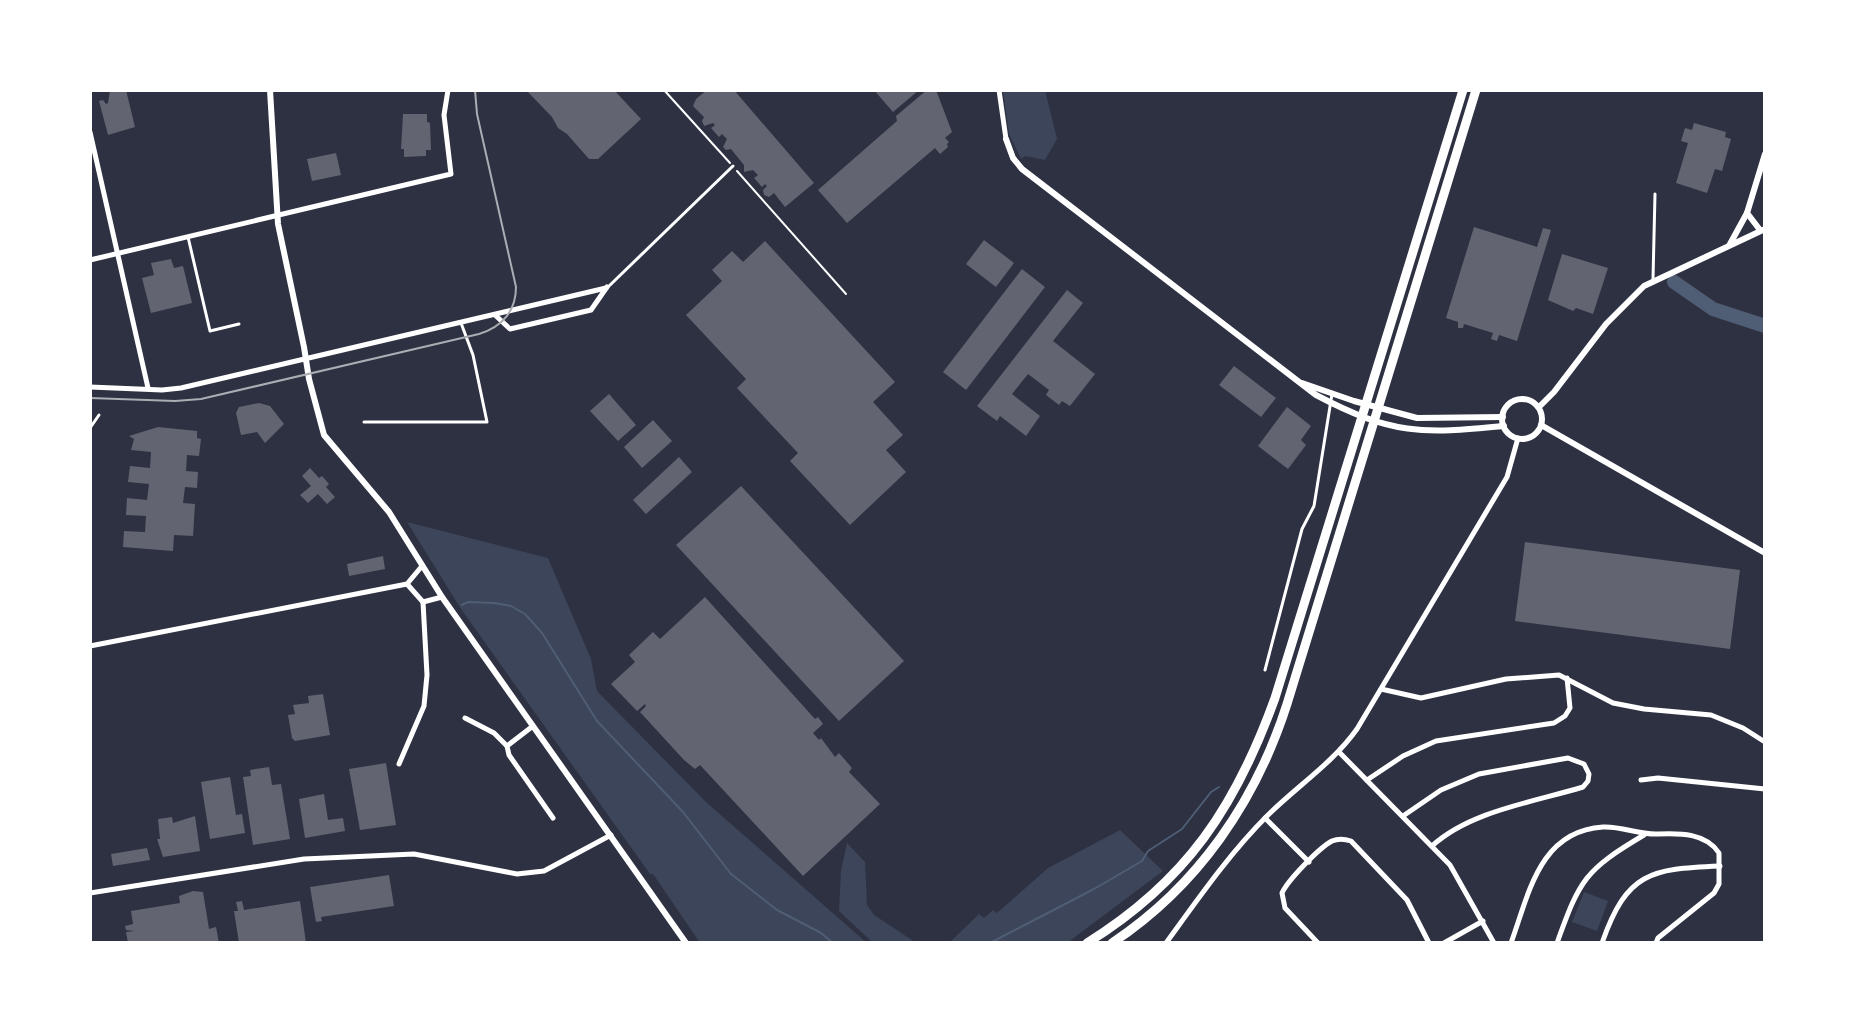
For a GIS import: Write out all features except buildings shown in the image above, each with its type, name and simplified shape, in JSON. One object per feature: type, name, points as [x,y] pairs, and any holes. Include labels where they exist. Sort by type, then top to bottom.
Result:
[{"type":"highway","points":[[1087,943],[1116,925],[1160,889],[1195,850],[1235,792],[1256,752],[1463,90]]},
{"type":"highway","points":[[1112,943],[1141,922],[1191,876],[1224,834],[1257,781],[1287,704],[1476,90]]},
{"type":"street","points":[[270,90],[277,216],[305,359],[324,435],[389,512],[442,597],[686,943]]},
{"type":"street","points":[[90,260],[451,174],[444,115],[448,90]]},
{"type":"street","points":[[999,90],[1006,139],[1013,158],[1031,176],[1299,382],[1331,403],[1391,427],[1410,431],[1469,431],[1504,426]]},
{"type":"street","points":[[90,132],[148,389]]},
{"type":"street","points":[[1730,244],[1747,213],[1765,154]]},
{"type":"street","points":[[1539,407],[1630,297],[1653,279],[1762,229],[1752,222],[1747,213]]},
{"type":"street","points":[[90,387],[181,388],[607,287]]},
{"type":"street","points":[[495,315],[510,329],[591,310],[607,287]]},
{"type":"street","points":[[1299,382],[1417,418],[1503,417]]},
{"type":"street","points":[[1525,399],[1539,407],[1541,425],[1535,434],[1518,438],[1504,426],[1505,409],[1514,401],[1525,399]]},
{"type":"street","points":[[1541,425],[1765,553]]},
{"type":"street","points":[[1166,943],[1212,879],[1265,818],[1340,753],[1507,477],[1518,438]]},
{"type":"street","points":[[90,646],[407,584],[422,566]]},
{"type":"street","points":[[407,584],[423,602]]},
{"type":"street","points":[[423,602],[442,597]]},
{"type":"street","points":[[399,764],[424,706],[427,675],[423,602]]},
{"type":"street","points":[[1381,689],[1421,698],[1506,679],[1559,675],[1613,703],[1711,715],[1743,728],[1765,742]]},
{"type":"street","points":[[1367,780],[1403,756],[1436,741],[1554,723],[1565,716],[1570,708],[1566,677]]},
{"type":"street","points":[[465,718],[494,733],[507,746],[509,755],[553,818]]},
{"type":"street","points":[[507,746],[533,726]]},
{"type":"street","points":[[1340,753],[1450,865],[1494,943]]},
{"type":"street","points":[[1403,816],[1441,790],[1479,774],[1568,758],[1584,764],[1587,769],[1588,781],[1583,787],[1476,819],[1453,828],[1432,846]]},
{"type":"street","points":[[1641,780],[1658,778],[1765,789]]},
{"type":"street","points":[[1265,818],[1309,862]]},
{"type":"street","points":[[1511,943],[1539,867],[1553,847],[1584,831],[1604,827],[1645,835],[1697,836],[1708,841],[1719,853],[1719,884],[1714,893],[1658,938],[1656,943]]},
{"type":"street","points":[[90,893],[304,859],[414,854],[517,874],[544,871],[612,834]]},
{"type":"street","points":[[1557,943],[1576,891],[1592,871],[1604,859],[1645,835]]},
{"type":"street","points":[[1318,943],[1285,908],[1281,899],[1284,888],[1309,862],[1333,841],[1343,838],[1351,841],[1407,900],[1429,943]]},
{"type":"street","points":[[1602,943],[1616,906],[1641,879],[1659,872],[1720,866]]},
{"type":"street","points":[[1444,943],[1483,921]]},
{"type":"lane","points":[[607,287],[733,166]]},
{"type":"lane","points":[[1653,279],[1655,194]]},
{"type":"lane","points":[[188,237],[210,331],[239,324]]},
{"type":"lane","points":[[364,422],[487,422],[473,355],[461,323]]},
{"type":"lane","points":[[1265,670],[1302,529],[1314,506],[1332,394]]},
{"type":"lane","points":[[90,428],[99,415]]},
{"type":"path","points":[[664,90],[846,294]]},
{"type":"shaded area","points":[[1003,90],[1045,90],[1057,139],[1045,160],[1025,156],[1021,159],[1009,134]]},
{"type":"shaded area","points":[[407,522],[548,558],[591,659],[597,691],[706,802],[867,943],[700,943],[461,609]]},
{"type":"shaded area","points":[[1120,830],[1163,871],[1067,943],[873,943],[839,911],[841,870],[847,843],[865,862],[867,905],[874,915],[915,942],[951,941],[979,914],[984,918],[993,910],[997,913],[1048,868]]},
{"type":"shaded area","points":[[1584,892],[1608,901],[1597,931],[1572,922]]},
{"type":"waterway","points":[[1674,282],[1713,309],[1765,326]]},
{"type":"waterway","points":[[462,605],[468,602],[494,603],[511,606],[525,614],[542,633],[597,721],[683,812],[731,874],[777,910],[821,933],[833,943]]},
{"type":"waterway","points":[[990,943],[1142,861],[1148,851],[1182,829],[1211,792],[1219,787]]},
{"type":"tram line","points":[[90,398],[201,399],[479,334],[501,322],[510,311],[516,287],[477,114],[475,90]]}]
